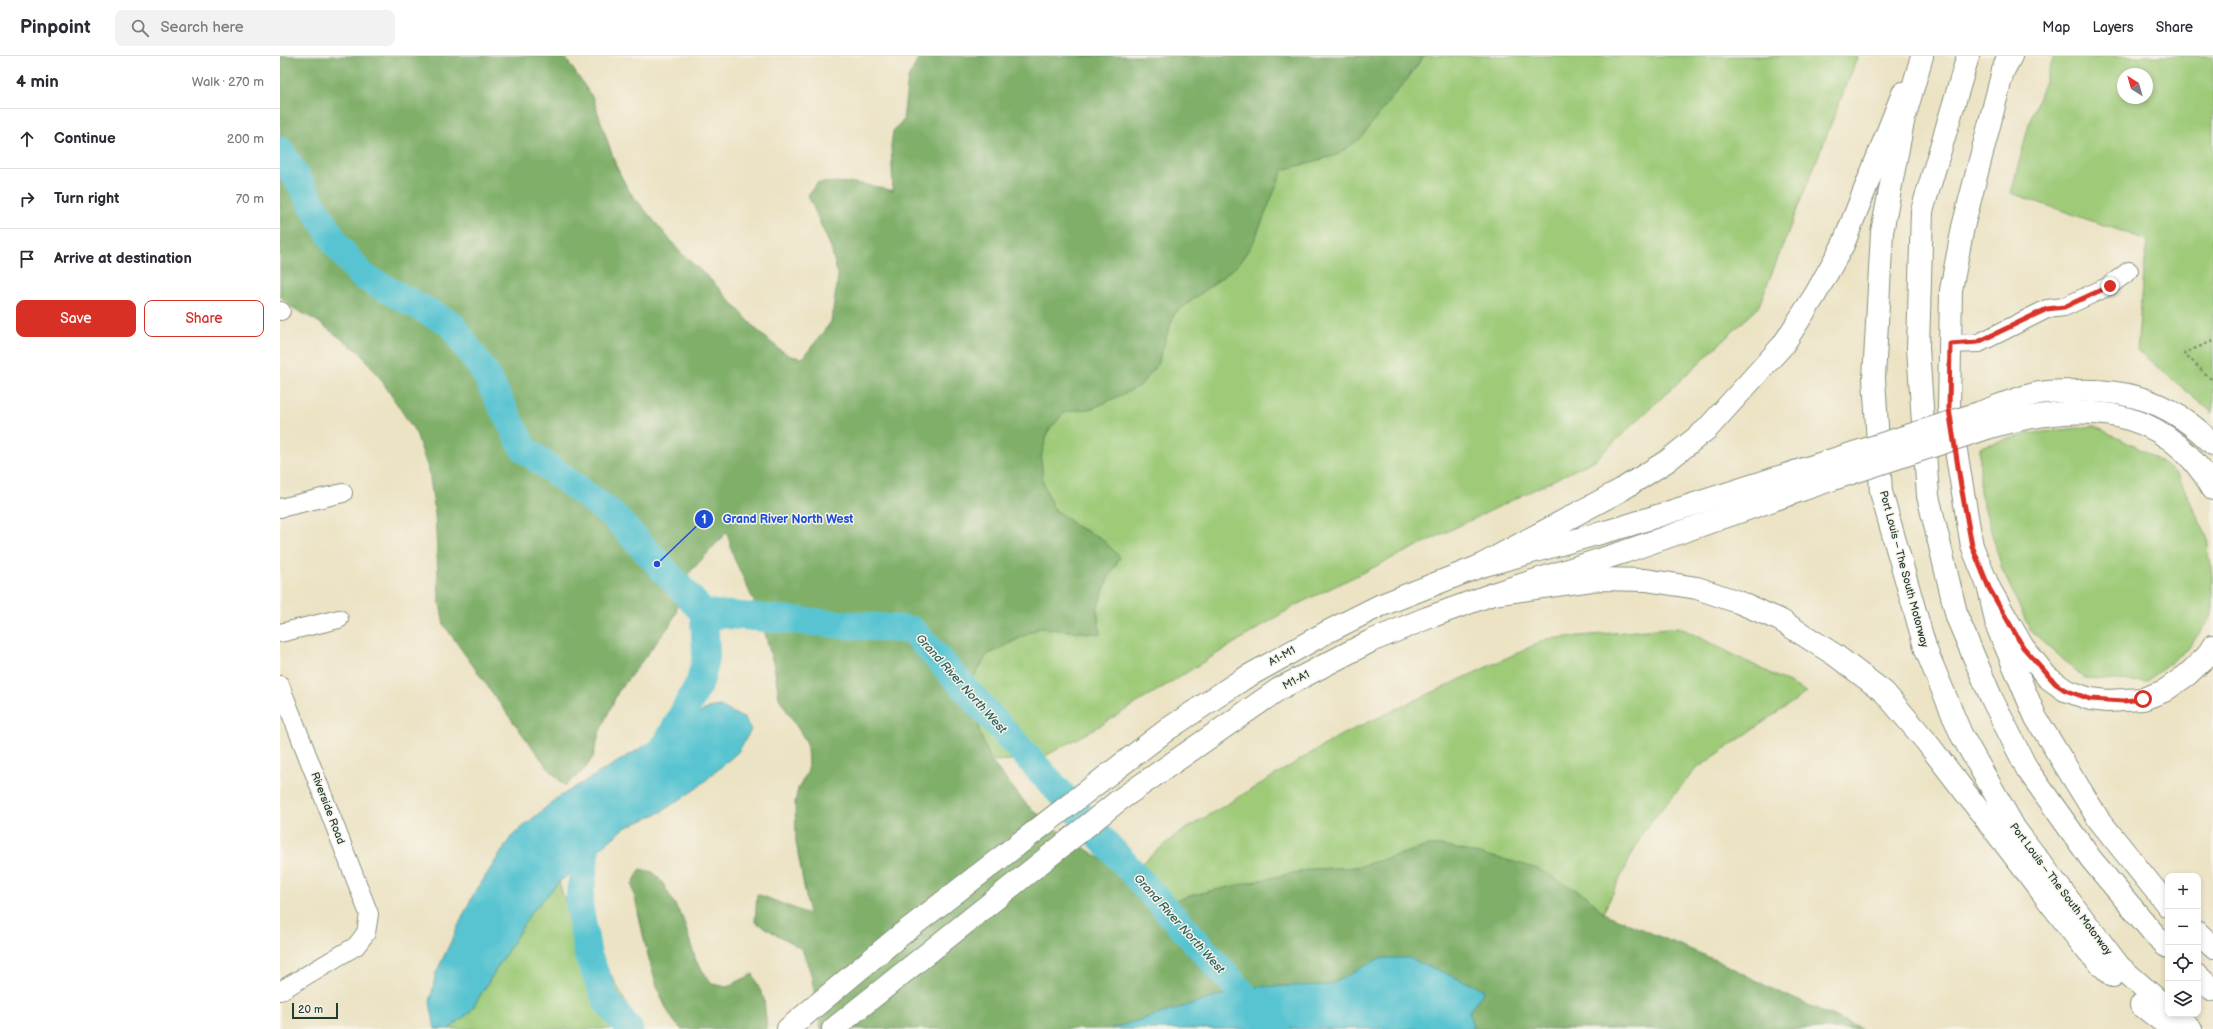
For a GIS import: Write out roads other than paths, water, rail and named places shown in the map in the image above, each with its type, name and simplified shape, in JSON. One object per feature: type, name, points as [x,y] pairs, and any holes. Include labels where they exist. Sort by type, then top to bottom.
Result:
[{"type":"main road","points":[[1902,93],[1913,56]]},
{"type":"main road","points":[[1478,567],[1621,490],[1667,461],[1707,429],[1746,388],[1783,345],[1815,294],[1843,245],[1902,93],[1918,56]]},
{"type":"main road","name":"Port Louis – The South Motorway","points":[[1922,56],[1903,122],[1882,232],[1874,378],[1881,492],[1926,650],[1960,734],[2015,829],[2119,966],[2165,1006]]},
{"type":"main road","points":[[1968,56],[1922,211],[1918,348],[1928,496],[1957,617],[1991,698],[2027,769],[2091,858],[2155,935],[2166,945]]},
{"type":"main road","points":[[2007,61],[1963,227],[1951,290],[1949,409],[1972,546],[1989,588],[2023,647],[2056,684],[2079,696],[2107,701],[2143,699],[2164,691],[2187,676],[2207,656],[2213,646]]},
{"type":"main road","points":[[1478,567],[1831,470],[1983,421],[2040,393],[2098,390],[2122,393],[2147,399],[2167,408],[2201,433],[2213,444]]},
{"type":"main road","points":[[1983,421],[2019,419],[2079,411],[2106,413],[2127,418],[2151,427],[2174,441],[2193,458],[2213,489]]},
{"type":"main road","points":[[1493,594],[1624,552],[1831,470]]},
{"type":"main road","name":"A1-M1","points":[[788,1029],[898,937],[1104,778],[1168,729],[1243,678],[1328,631],[1379,606],[1478,567]]},
{"type":"main road","points":[[1493,594],[1599,579],[1646,580],[1697,588],[1738,602],[1780,620],[1835,655],[1884,692],[1925,740],[2088,952],[2149,1012],[2172,1029]]},
{"type":"main road","points":[[1989,588],[1997,626],[2036,718],[2098,820],[2165,902]]},
{"type":"main road","name":"M1-A1","points":[[834,1029],[1118,801],[1279,689],[1371,641],[1493,594]]},
{"type":"main road","points":[[2201,936],[2213,947]]},
{"type":"main road","points":[[2201,979],[2213,990]]},
{"type":"main road","points":[[2177,1017],[2191,1029]]},
{"type":"street","points":[[1950,344],[1978,342],[2047,309],[2064,307],[2110,286],[2129,271]]},
{"type":"street","points":[[280,508],[343,493]]},
{"type":"street","points":[[280,633],[339,619]]},
{"type":"street","name":"Riverside Road","points":[[280,685],[369,914],[366,933],[356,946],[280,990]]},
{"type":"water","points":[[720,706],[745,719],[751,730],[738,752],[697,788],[661,812],[625,828],[559,882],[530,914],[470,1012],[449,1029],[435,1029],[430,1002],[436,973],[472,897],[511,837],[557,798],[708,708]]},
{"type":"water","points":[[1380,958],[1409,958],[1485,990],[1469,1011],[1473,1029],[1110,1029],[1249,987],[1330,985]]},
{"type":"waterway","name":"Grand River North West","points":[[280,150],[336,244],[362,276],[451,324],[485,373],[524,449],[614,516],[704,613],[912,630],[1275,1029]]},
{"type":"waterway","points":[[653,757],[666,745],[700,682],[706,657],[704,613]]},
{"type":"waterway","points":[[593,824],[587,842],[579,903],[588,956],[607,1002],[629,1029]]},
{"type":"place","name":"Grand River North West","points":[[657,564]]}]
